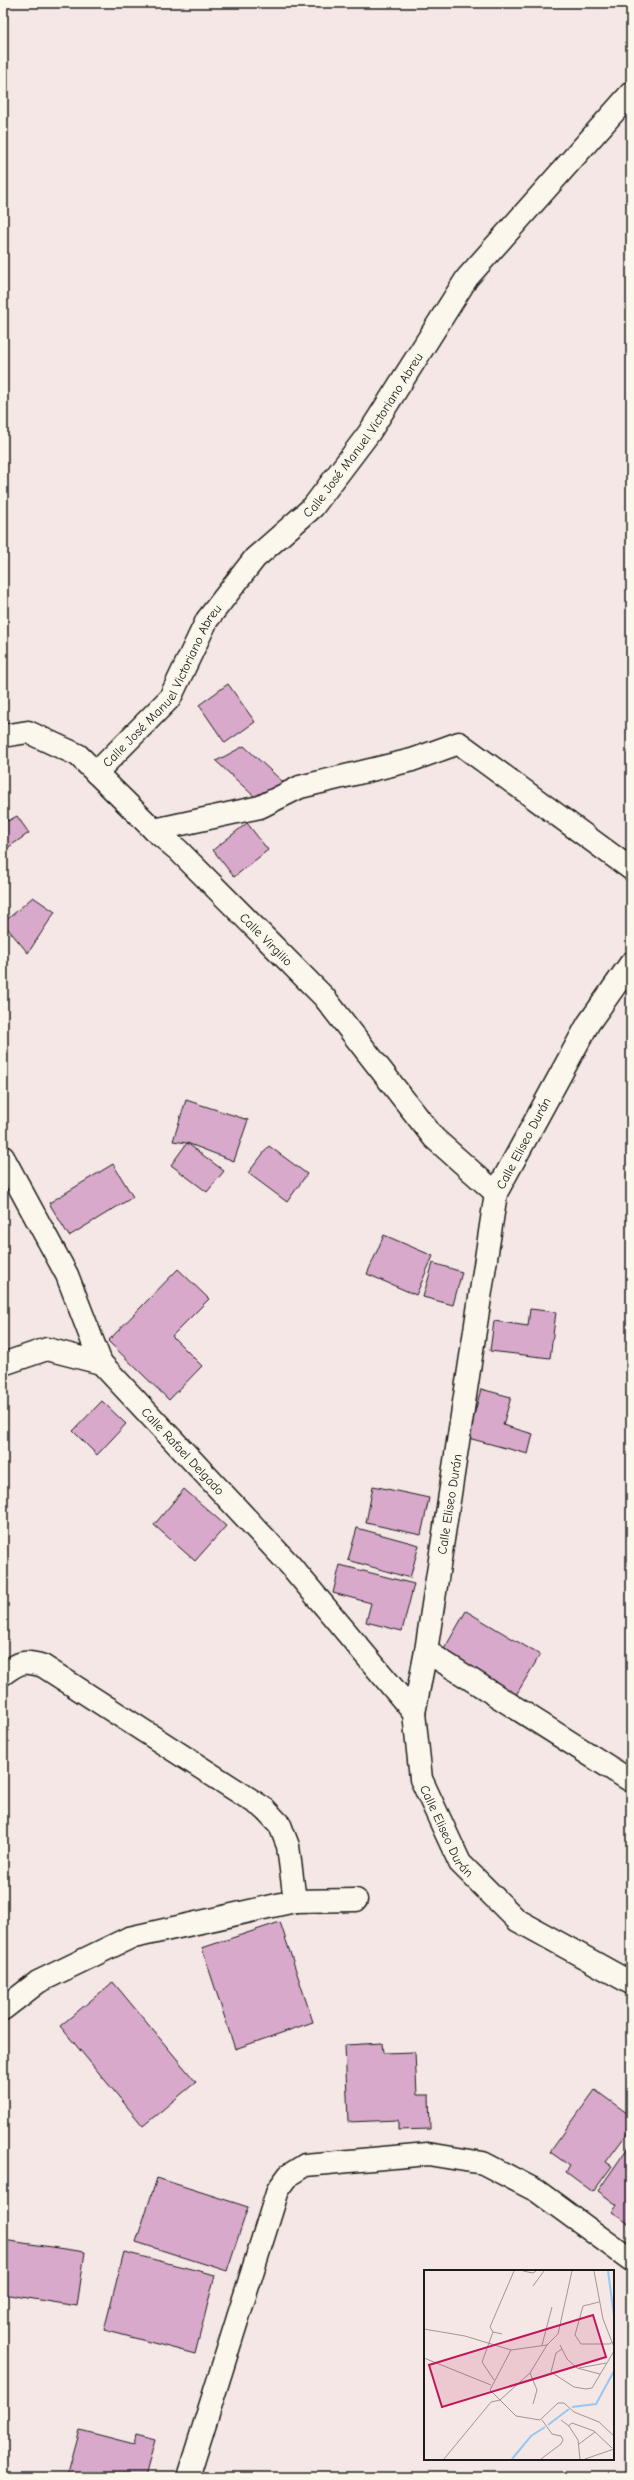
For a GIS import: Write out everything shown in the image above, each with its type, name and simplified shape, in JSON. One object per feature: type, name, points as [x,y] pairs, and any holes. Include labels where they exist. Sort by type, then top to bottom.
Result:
[{"type":"street","name":"Calle José Manuel Victoriano Abreu","points":[[96,773],[170,698],[207,620],[255,558],[313,507],[369,433],[467,278],[631,93]]},
{"type":"street","name":"Calle Virgilio","points":[[3,736],[28,732],[78,756],[154,830],[178,850],[324,997],[434,1138],[496,1193]]},
{"type":"street","points":[[154,830],[260,807],[300,786],[412,760],[459,743],[631,869]]},
{"type":"street","name":"Calle Eliseo Durán","points":[[631,963],[588,1024],[496,1193],[426,1650],[414,1713],[421,1779],[460,1863],[517,1920],[631,1983]]},
{"type":"street","name":"Calle Rafael Delgado","points":[[3,1157],[67,1275],[101,1362],[290,1565],[414,1713]]},
{"type":"street","points":[[3,1364],[47,1349],[101,1362]]},
{"type":"street","points":[[426,1650],[631,1781]]},
{"type":"street","points":[[3,1674],[17,1664],[29,1662],[43,1666],[265,1809],[280,1826],[288,1846],[295,1901]]},
{"type":"street","points":[[3,2009],[38,1982],[129,1938],[295,1901],[356,1900]]},
{"type":"street","points":[[188,2477],[278,2190],[289,2175],[305,2165],[428,2154],[483,2163],[537,2191],[631,2260]]},
{"type":"building","points":[[228,684],[255,722],[225,743],[199,705]]},
{"type":"building","points":[[244,746],[284,783],[257,799],[216,761]]},
{"type":"building","points":[[3,814],[8,821],[17,816],[29,833],[3,851]]},
{"type":"building","points":[[247,823],[268,850],[234,877],[213,850]]},
{"type":"building","points":[[33,897],[55,912],[28,953],[3,923]]},
{"type":"building","points":[[186,1100],[248,1120],[234,1161],[187,1143],[173,1141]]},
{"type":"building","points":[[187,1143],[224,1171],[207,1192],[171,1165]]},
{"type":"building","points":[[269,1146],[307,1174],[287,1202],[248,1173]]},
{"type":"building","points":[[113,1164],[133,1197],[69,1236],[49,1203]]},
{"type":"building","points":[[384,1235],[433,1256],[416,1295],[367,1274]]},
{"type":"building","points":[[433,1263],[462,1272],[453,1305],[423,1297]]},
{"type":"building","points":[[178,1269],[209,1299],[172,1336],[202,1366],[169,1400],[108,1341]]},
{"type":"building","points":[[530,1309],[556,1312],[550,1358],[490,1351],[494,1321],[528,1326]]},
{"type":"building","points":[[481,1389],[511,1397],[503,1425],[533,1434],[528,1454],[468,1438]]},
{"type":"building","points":[[102,1401],[126,1424],[97,1455],[73,1431]]},
{"type":"building","points":[[373,1486],[429,1498],[421,1535],[366,1523]]},
{"type":"building","points":[[184,1489],[226,1526],[195,1561],[154,1525]]},
{"type":"building","points":[[357,1528],[419,1545],[410,1578],[348,1560]]},
{"type":"building","points":[[340,1565],[414,1584],[402,1631],[366,1622],[371,1603],[333,1593]]},
{"type":"building","points":[[466,1611],[540,1655],[516,1695],[443,1651]]},
{"type":"building","points":[[280,1922],[313,2022],[235,2049],[202,1948]]},
{"type":"building","points":[[113,1982],[196,2082],[143,2126],[60,2026]]},
{"type":"building","points":[[382,2043],[383,2053],[415,2052],[417,2095],[429,2095],[430,2129],[398,2130],[398,2120],[348,2122],[345,2045]]},
{"type":"building","points":[[595,2090],[631,2116],[631,2128],[606,2162],[612,2166],[593,2192],[566,2172],[570,2166],[550,2152]]},
{"type":"building","points":[[631,2143],[631,2225],[612,2213],[617,2205],[598,2191]]},
{"type":"building","points":[[157,2178],[248,2207],[227,2271],[136,2242]]},
{"type":"building","points":[[3,2240],[85,2252],[77,2306],[3,2294]]},
{"type":"building","points":[[124,2252],[215,2275],[195,2354],[104,2330]]},
{"type":"building","points":[[80,2430],[134,2444],[136,2435],[155,2440],[145,2477],[67,2477]]}]
